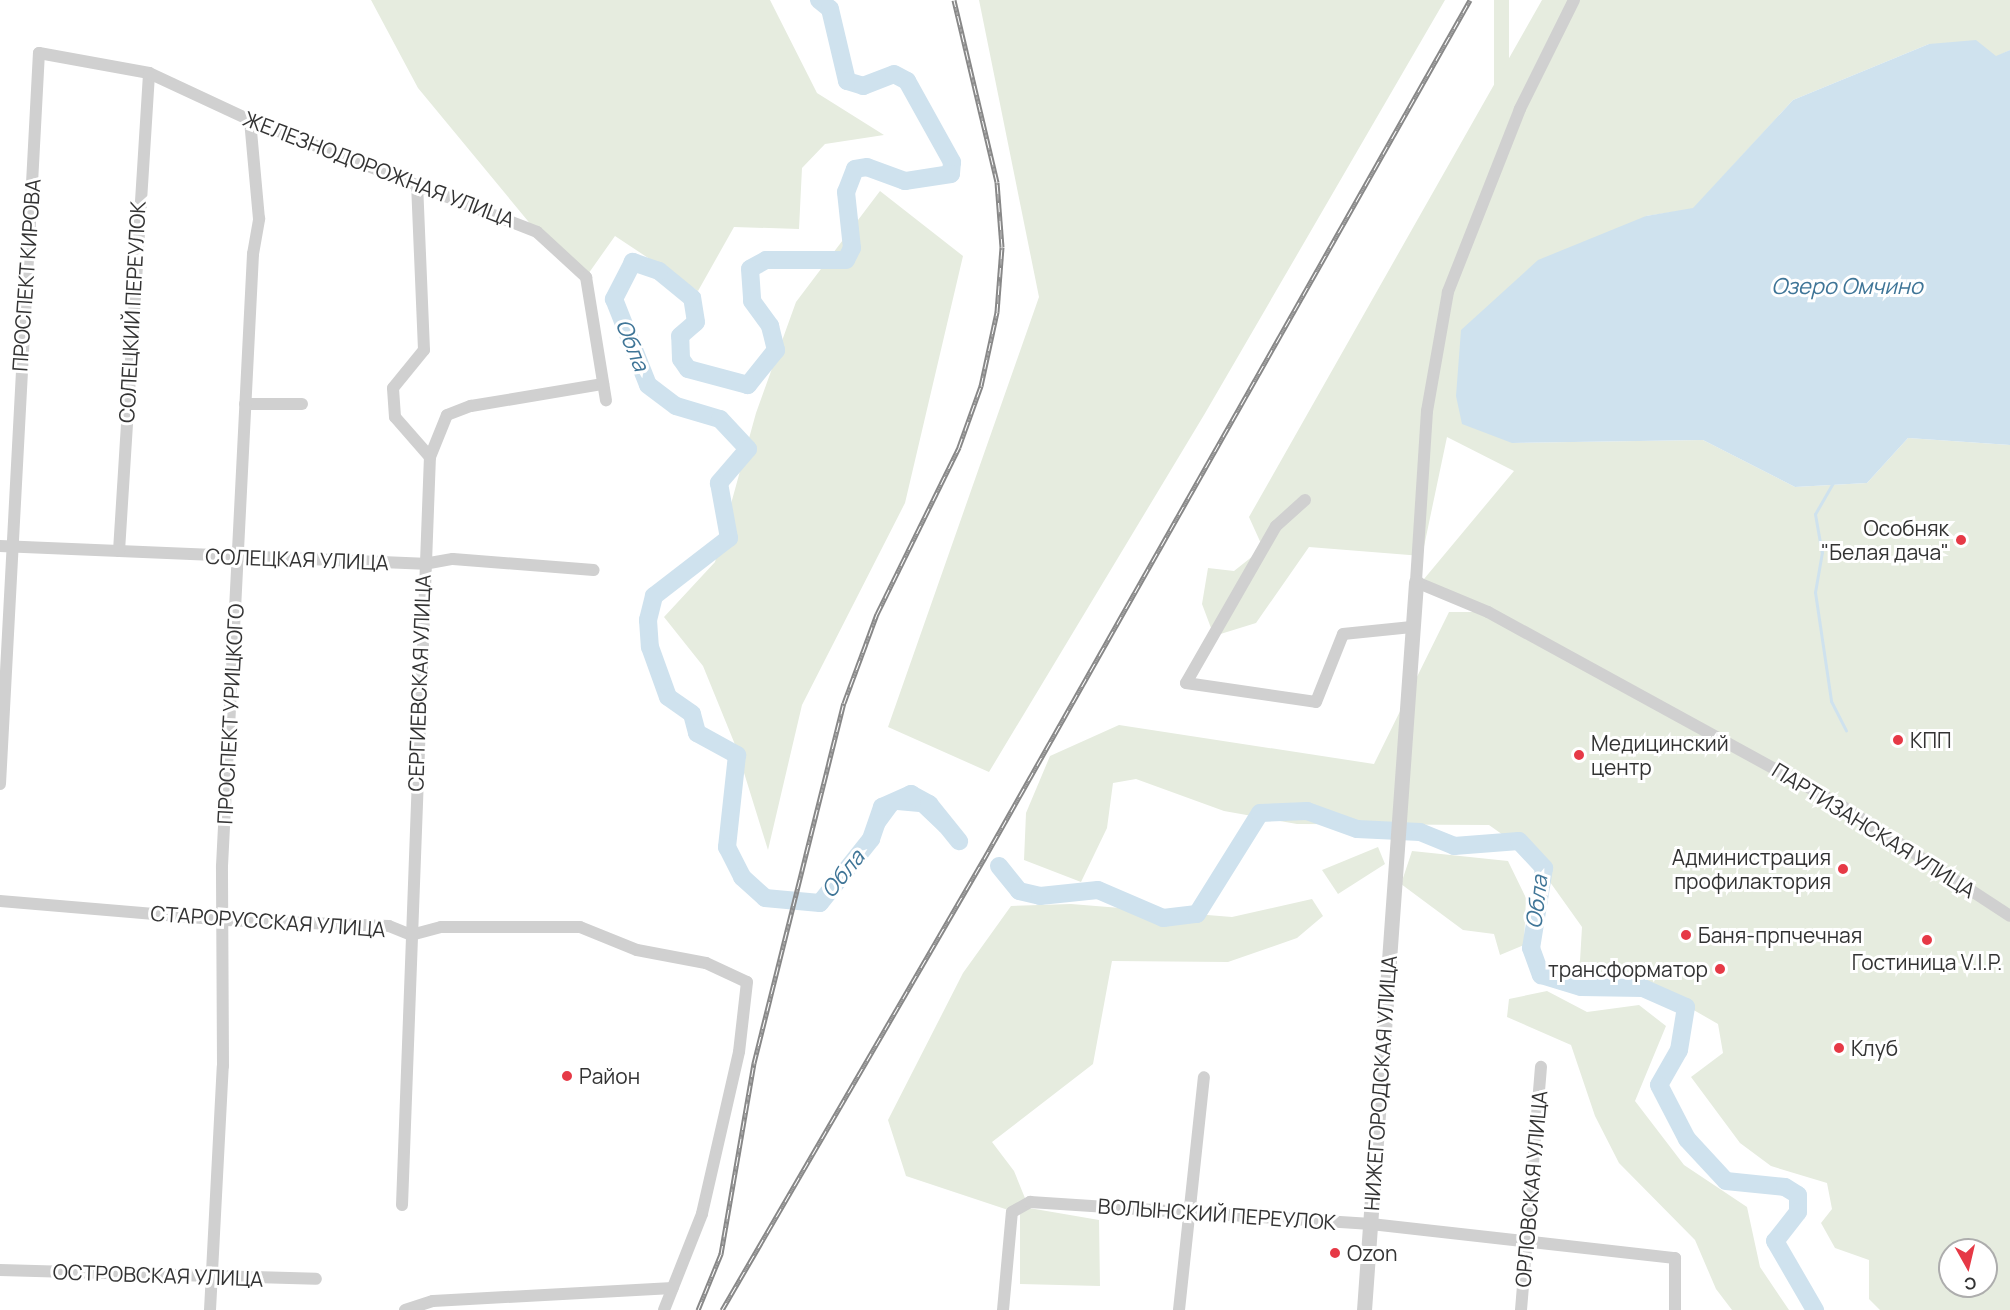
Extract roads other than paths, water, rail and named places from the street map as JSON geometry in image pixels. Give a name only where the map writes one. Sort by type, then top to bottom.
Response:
[{"type":"street","points":[[1305,500],[1276,526],[1186,683],[1316,702],[1343,634],[1412,627],[1427,411],[1448,292],[1520,109],[1574,0]]},
{"type":"street","name":"ЖЕЛЕЗНОДОРОЖНАЯ УЛИЦА","points":[[39,53],[149,73],[250,120],[417,186],[456,196],[537,232],[586,277],[606,400]]},
{"type":"street","name":"ПРОСПЕКТ КИРОВА","points":[[0,784],[6,546],[39,53]]},
{"type":"street","name":"СОЛЕЦКИЙ ПЕРЕУЛОК","points":[[119,551],[149,73]]},
{"type":"street","name":"ПРОСПЕКТ УРИЦКОГО","points":[[210,1310],[225,920],[222,866],[245,404],[260,219],[250,120]]},
{"type":"street","points":[[417,186],[424,350],[393,388],[395,417],[430,457]]},
{"type":"street","name":"СЕРГИЕВСКАЯ УЛИЦА","points":[[402,1205],[424,564],[430,457],[447,415],[471,406],[603,384]]},
{"type":"street","points":[[245,404],[302,404]]},
{"type":"street","name":"СОЛЕЦКАЯ УЛИЦА","points":[[6,546],[237,558],[424,564],[453,559],[594,570]]},
{"type":"street","name":"ПАРТИЗАНСКАЯ УЛИЦА","points":[[1416,582],[1488,612],[1831,799],[2010,916]]},
{"type":"street","name":"НИЖЕГОРОДСКАЯ УЛИЦА","points":[[1364,1310],[1412,627]]},
{"type":"street","name":"СТАРОРУССКАЯ УЛИЦА","points":[[0,901],[225,920],[369,924],[411,935],[441,927],[580,927],[637,950],[706,963],[747,982],[739,1052],[702,1214],[673,1288]]},
{"type":"street","name":"ОРЛОВСКАЯ УЛИЦА","points":[[1521,1310],[1541,1067]]},
{"type":"street","points":[[1179,1310],[1204,1077]]},
{"type":"street","name":"ВОЛЫНСКИЙ ПЕРЕУЛОК","points":[[1003,1310],[1012,1212],[1030,1202],[1371,1224],[1675,1258],[1675,1310]]},
{"type":"street","name":"ОСТРОВСКАЯ УЛИЦА","points":[[0,1270],[316,1279]]},
{"type":"street","points":[[405,1310],[432,1301],[673,1288],[664,1310]]},
{"type":"water","name":"Озеро Омчино","points":[[1976,40],[1996,56],[2010,50],[2010,445],[1908,438],[1867,483],[1795,487],[1703,440],[1512,443],[1462,424],[1456,396],[1461,330],[1538,260],[1646,216],[1693,208],[1793,100],[1929,44]]},
{"type":"water","points":[[911,794],[929,804],[959,841],[940,832],[919,812],[897,810],[822,912],[820,903],[871,839],[882,807]]},
{"type":"waterway","name":"Обла","points":[[819,0],[830,9],[847,81],[863,86],[894,74],[907,81],[952,162],[951,174],[905,181],[867,167],[855,169],[846,192],[852,248],[846,260],[766,260],[750,269],[752,301],[770,326],[776,350],[748,385],[688,369],[681,359],[680,336],[696,322],[692,298],[659,271],[633,262],[614,299],[648,385],[676,406],[720,419],[748,449],[719,483],[729,538],[654,596],[648,620],[650,647],[668,697],[692,714],[697,733],[737,755],[727,847],[742,877],[765,898],[820,903],[871,839],[882,807],[911,794],[929,804],[959,841]]},
{"type":"waterway","points":[[1834,481],[1815,514],[1822,552],[1815,592],[1831,701],[1846,730]]},
{"type":"waterway","name":"Обла","points":[[999,866],[1019,891],[1040,896],[1098,890],[1163,918],[1197,914],[1260,813],[1307,811],[1357,829],[1420,832],[1454,846],[1519,841],[1544,868],[1531,948],[1541,975],[1581,987],[1643,988],[1686,1007],[1679,1050],[1659,1085],[1687,1139],[1726,1181],[1785,1187],[1798,1195],[1798,1212],[1775,1241],[1815,1310]]},
{"type":"railway","points":[[698,1310],[721,1254],[754,1063],[844,703],[877,614],[959,447],[981,386],[997,312],[1002,247],[997,182],[954,0]]},
{"type":"railway","points":[[722,1310],[984,859],[1470,0]]},
{"type":"place","name":"Особняк \"Белая дача\"","points":[[1961,540]]},
{"type":"place","name":"КПП","points":[[1898,740]]},
{"type":"place","name":"Медицинский центр","points":[[1579,755]]},
{"type":"place","name":"Администрация профилактория","points":[[1843,869]]},
{"type":"place","name":"Баня-прпчечная","points":[[1686,935]]},
{"type":"place","name":"Гостиница V.I.P.","points":[[1927,940]]},
{"type":"place","name":"трансформатор","points":[[1720,969]]},
{"type":"place","name":"Клуб","points":[[1839,1048]]},
{"type":"place","name":"Район","points":[[567,1076]]},
{"type":"place","name":"Ozon","points":[[1335,1253]]}]
